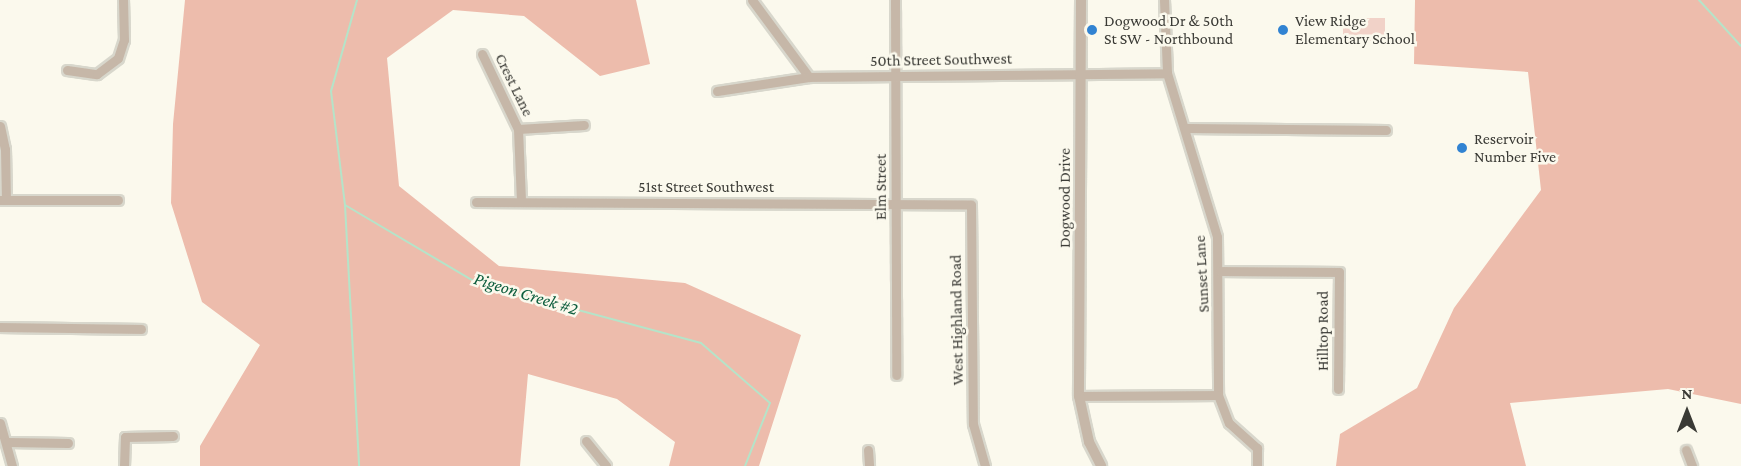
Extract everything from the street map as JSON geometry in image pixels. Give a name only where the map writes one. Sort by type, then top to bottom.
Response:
[{"type":"street","points":[[67,70],[97,74],[118,58],[124,40],[123,0]]},
{"type":"street","points":[[752,0],[809,78]]},
{"type":"street","name":"Elm Street","points":[[895,0],[896,375]]},
{"type":"street","name":"Dogwood Drive","points":[[1081,0],[1079,396],[1089,442],[1101,466]]},
{"type":"street","name":"Sunset Lane","points":[[1164,0],[1167,73],[1186,128],[1217,237],[1220,271],[1218,395],[1229,423],[1257,448],[1257,466]]},
{"type":"street","name":"Crest Lane","points":[[482,54],[518,129],[520,201]]},
{"type":"street","name":"50th Street Southwest","points":[[717,91],[809,78],[1167,73]]},
{"type":"street","points":[[518,129],[584,125]]},
{"type":"street","points":[[0,126],[5,149],[3,200],[118,200]]},
{"type":"street","points":[[1186,128],[1386,130]]},
{"type":"street","name":"51st Street Southwest","points":[[476,202],[937,204]]},
{"type":"street","name":"West Highland Road","points":[[937,204],[971,205],[973,424],[985,466]]},
{"type":"street","name":"Hilltop Road","points":[[1220,271],[1339,272],[1338,389]]},
{"type":"street","points":[[0,327],[141,329]]},
{"type":"street","points":[[1079,396],[1218,395]]},
{"type":"street","points":[[0,423],[12,466]]},
{"type":"street","points":[[124,466],[125,437],[173,436]]},
{"type":"street","points":[[586,441],[606,466]]},
{"type":"street","points":[[7,442],[68,443]]},
{"type":"street","points":[[868,450],[869,466]]},
{"type":"street","points":[[1686,450],[1692,466]]},
{"type":"shaded area","points":[[185,0],[636,0],[650,64],[600,76],[524,16],[453,10],[387,58],[399,186],[499,266],[685,283],[801,335],[759,466],[669,466],[675,442],[617,399],[528,374],[520,466],[200,466],[200,446],[260,345],[202,302],[171,203],[173,124]]},
{"type":"shaded area","points":[[1415,0],[1741,0],[1741,404],[1668,389],[1510,403],[1526,466],[1336,466],[1340,434],[1417,388],[1454,308],[1541,190],[1528,72],[1414,64]]},
{"type":"shaded area","points":[[1343,18],[1385,18],[1385,41],[1343,41]]},
{"type":"waterway","points":[[357,0],[331,91],[345,205],[359,466]]},
{"type":"waterway","points":[[1699,0],[1741,46]]},
{"type":"waterway","name":"Pigeon Creek #2","points":[[345,205],[477,283],[701,343],[770,403],[745,466]]},
{"type":"place","name":"Dogwood Dr & 50th St SW - Northbound","points":[[1092,30]]},
{"type":"place","name":"View Ridge Elementary School","points":[[1283,30]]},
{"type":"place","name":"Reservoir Number Five","points":[[1462,148]]}]
